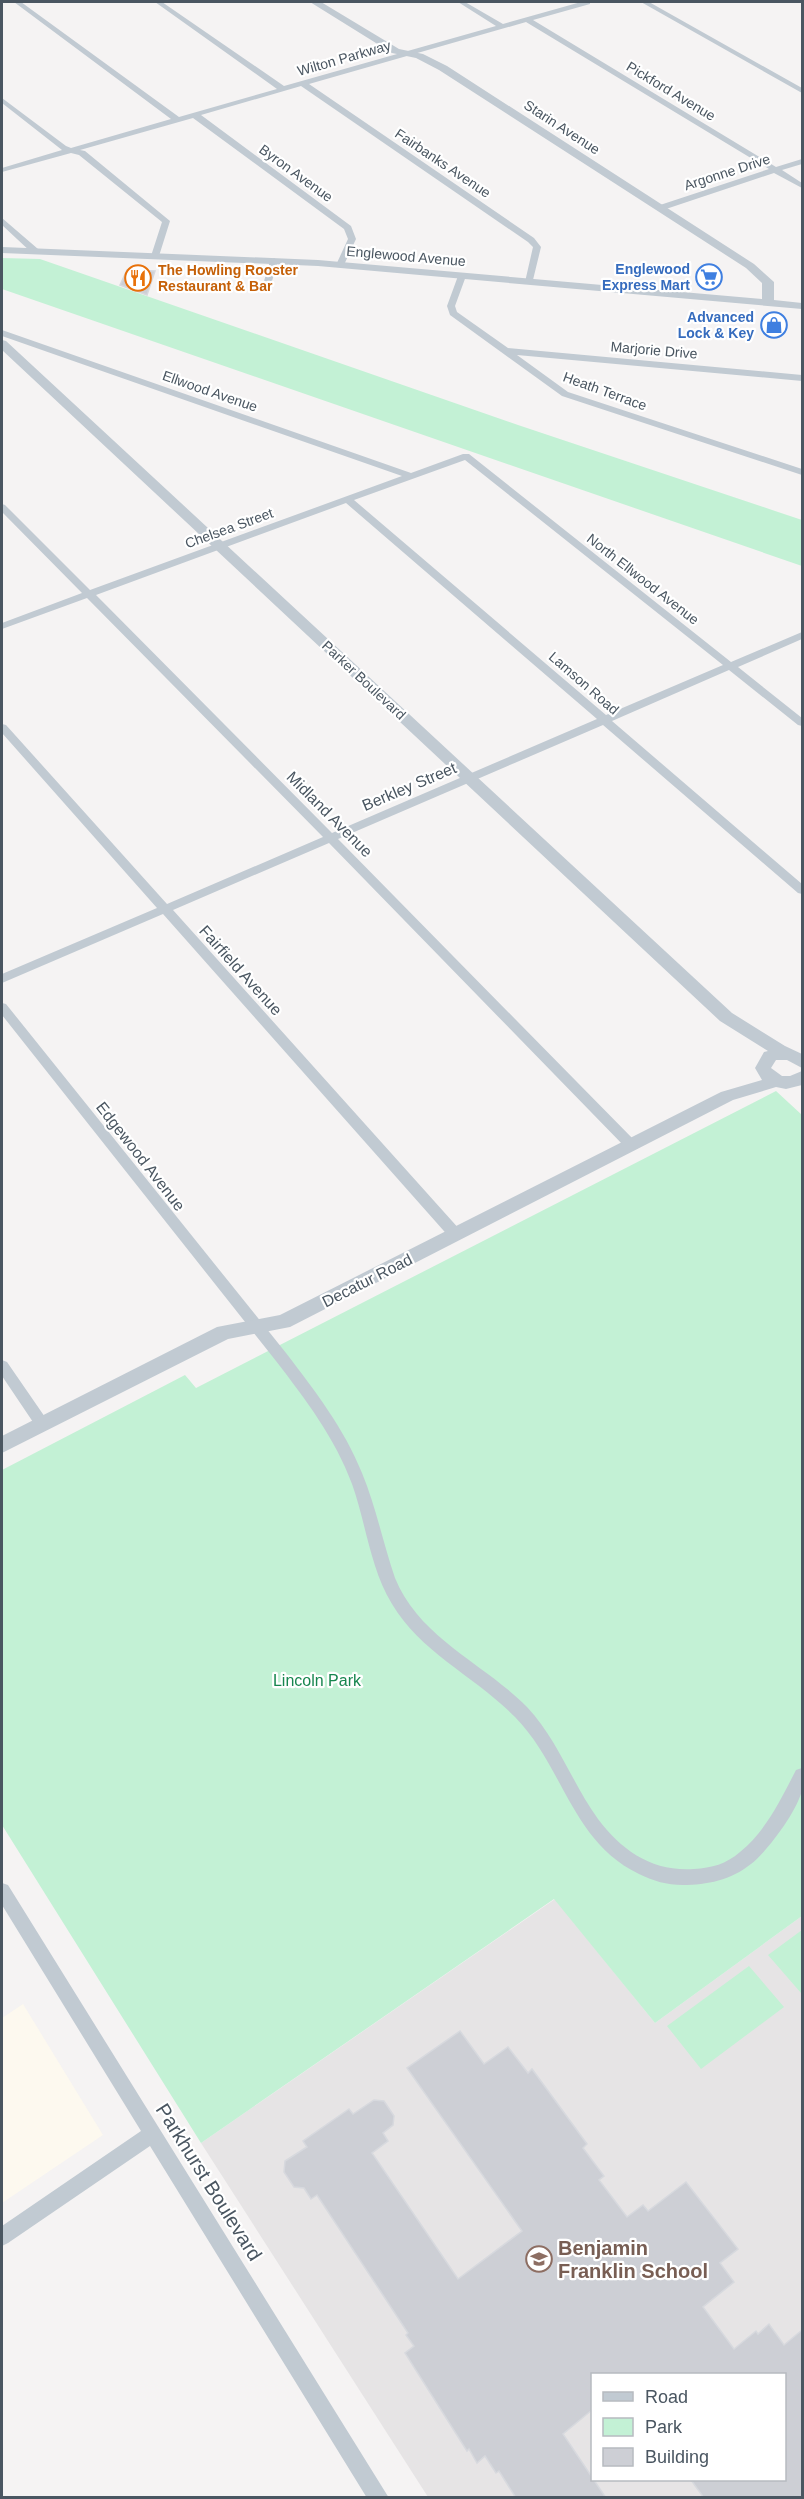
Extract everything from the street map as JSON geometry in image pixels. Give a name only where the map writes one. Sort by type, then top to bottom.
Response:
[{"type":"street","points":[[17,2],[178,120]]},
{"type":"street","points":[[158,2],[284,89]]},
{"type":"street","name":"Starin Avenue","points":[[315,2],[396,51],[419,56],[443,68],[761,274],[768,282],[768,302]]},
{"type":"street","points":[[461,2],[502,26]]},
{"type":"street","points":[[526,19],[587,2]]},
{"type":"street","points":[[645,2],[802,90]]},
{"type":"street","name":"Wilton Parkway","points":[[178,120],[526,19]]},
{"type":"street","name":"Pickford Avenue","points":[[526,19],[802,186]]},
{"type":"street","name":"Fairbanks Avenue","points":[[303,84],[531,240],[537,247],[529,282]]},
{"type":"street","points":[[2,100],[63,148],[82,153],[166,221],[155,256]]},
{"type":"street","name":"Byron Avenue","points":[[195,115],[348,228],[352,239],[340,265]]},
{"type":"street","points":[[2,170],[178,120]]},
{"type":"street","name":"Argonne Drive","points":[[660,208],[802,161]]},
{"type":"street","points":[[2,221],[35,251]]},
{"type":"street","name":"Englewood Avenue","points":[[3,249],[340,265],[802,306]]},
{"type":"street","points":[[265,291],[274,261]]},
{"type":"street","name":"Heath Terrace","points":[[462,276],[451,309],[456,316],[565,394],[802,472]]},
{"type":"street","name":"Ellwood Avenue","points":[[2,333],[410,476]]},
{"type":"street","name":"Parker Boulevard","points":[[2,344],[726,1017],[741,1023],[776,1049],[796,1056]]},
{"type":"street","name":"Marjorie Drive","points":[[504,351],[802,378]]},
{"type":"street","name":"Chelsea Street","points":[[2,626],[466,456]]},
{"type":"street","name":"North Ellwood Avenue","points":[[466,456],[802,723]]},
{"type":"street","name":"Lamson Road","points":[[346,499],[802,890]]},
{"type":"street","name":"Midland Avenue","points":[[2,507],[331,838],[632,1146]]},
{"type":"street","name":"Berkley Street","points":[[2,979],[802,635]]},
{"type":"street","name":"Fairfield Avenue","points":[[2,727],[456,1235]]},
{"type":"street","name":"Edgewood Avenue","points":[[2,1007],[322,1412],[348,1456],[389,1583],[398,1600],[423,1632],[524,1715],[541,1738],[596,1830],[614,1850],[635,1865],[662,1876],[706,1878],[743,1863],[776,1825],[802,1775]]},
{"type":"street","name":"Parker Boulevard","points":[[726,1017],[730,1028],[755,1048],[768,1076],[802,1094]]},
{"type":"street","name":"Parker Boulevard","points":[[764,1065],[775,1054],[796,1056]]},
{"type":"street","name":"Decatur Road","points":[[727,1096],[737,1085],[764,1065]]},
{"type":"street","points":[[780,1082],[794,1082],[802,1077]]},
{"type":"street","name":"Decatur Road","points":[[2,1445],[224,1332],[283,1322],[727,1096],[780,1082]]},
{"type":"street","points":[[2,1366],[42,1424]]},
{"type":"street","name":"Parkhurst Boulevard","points":[[2,1891],[379,2498]]},
{"type":"street","points":[[2,2237],[153,2134]]},
{"type":"shaded area","name":"Benjamin Franklin School","points":[[555,1899],[655,2023],[802,1916],[802,2497],[428,2497],[201,2143]]},
{"type":"shaded area","points":[[23,2004],[103,2135],[2,2203],[2,2018]]},
{"type":"green space","points":[[2,258],[40,259],[518,425],[802,520],[802,566],[2,289]]},
{"type":"green space","name":"Lincoln Park","points":[[776,1091],[802,1115],[802,1916],[655,2023],[554,1899],[201,2143],[2,1825],[2,1470],[185,1375],[196,1388]]},
{"type":"green space","points":[[802,1930],[802,1992],[801,1993],[768,1955]]},
{"type":"green space","points":[[749,1966],[784,2007],[701,2069],[667,2026]]},
{"type":"building","name":"The Howling Rooster Restaurant & Bar","points":[[127,270],[155,271],[147,295],[120,285]]},
{"type":"building","name":"Englewood Express Mart","points":[[703,270],[717,271],[715,283],[700,282]]},
{"type":"building","name":"Advanced Lock & Key","points":[[768,317],[783,319],[780,333],[766,332]]},
{"type":"building","name":"Benjamin Franklin School","points":[[460,2031],[484,2064],[508,2047],[528,2073],[532,2069],[587,2144],[583,2148],[604,2176],[599,2180],[627,2217],[643,2205],[648,2211],[686,2182],[738,2249],[720,2263],[734,2282],[703,2307],[734,2349],[756,2331],[758,2334],[769,2324],[784,2345],[802,2330],[802,2498],[704,2498],[692,2481],[786,2481],[786,2373],[591,2373],[591,2411],[563,2434],[591,2476],[591,2481],[595,2481],[606,2498],[516,2498],[499,2471],[496,2473],[485,2456],[477,2463],[405,2353],[414,2346],[406,2335],[408,2333],[317,2195],[311,2199],[304,2188],[294,2187],[284,2172],[285,2161],[307,2147],[303,2141],[349,2109],[353,2114],[374,2100],[384,2101],[394,2116],[393,2125],[383,2133],[388,2141],[372,2153],[458,2279],[522,2231],[407,2068]]},
{"type":"place","name":"Englewood Express Mart","points":[[709,277]]},
{"type":"place","name":"The Howling Rooster Restaurant & Bar","points":[[138,278]]},
{"type":"place","name":"Advanced Lock & Key","points":[[774,325]]},
{"type":"place","name":"Benjamin Franklin School","points":[[539,2259]]}]
